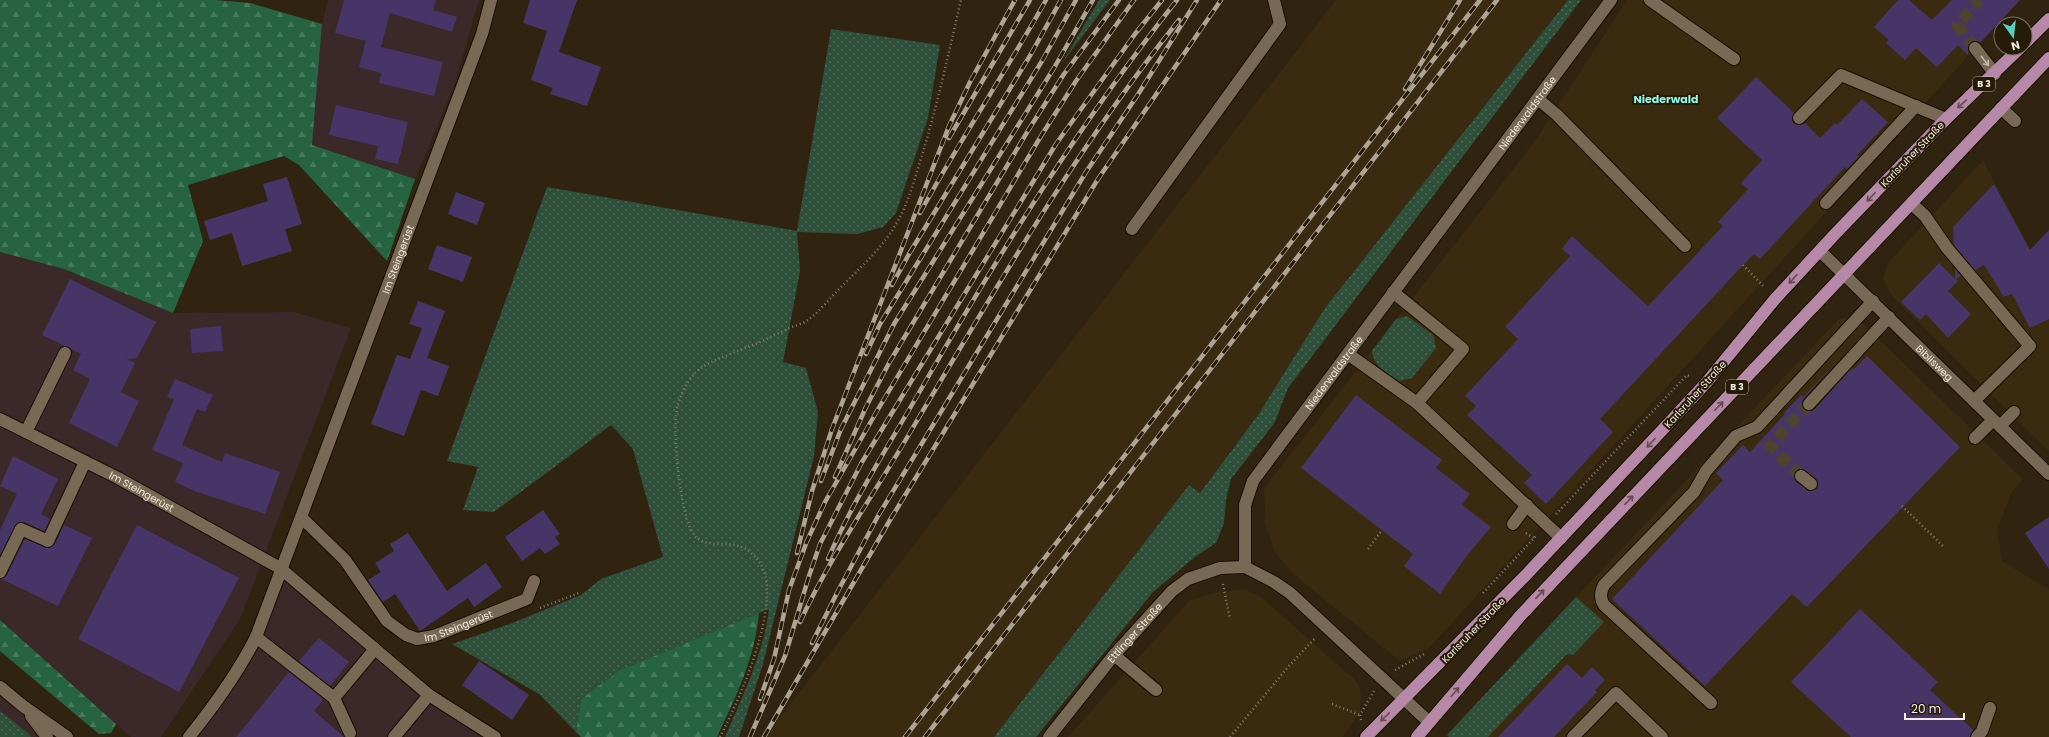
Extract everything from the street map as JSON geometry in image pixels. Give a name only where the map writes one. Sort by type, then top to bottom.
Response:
[{"type":"main road","points":[[2033,35],[2049,19]]},
{"type":"main road","name":"Karlsruher Straße","points":[[1366,737],[1562,538],[1706,383],[1776,299],[1820,251],[1946,119],[2012,56]]},
{"type":"main road","name":"B 3","points":[[1417,737],[1521,615],[1846,274],[2001,108],[2047,63]]},
{"type":"street","name":"Im Steingerüst","points":[[189,737],[245,659],[256,637],[280,568],[302,518],[479,42],[491,0]]},
{"type":"street","points":[[1132,229],[1280,24],[1274,0]]},
{"type":"street","name":"Niederwaldstraße","points":[[1246,567],[1245,505],[1253,481],[1611,0]]},
{"type":"street","points":[[1650,0],[1734,59]]},
{"type":"street","points":[[1975,48],[1995,74]]},
{"type":"street","points":[[1799,118],[1840,75],[1946,119]]},
{"type":"street","points":[[1538,99],[1557,115],[1685,246]]},
{"type":"street","points":[[1826,204],[1916,106]]},
{"type":"street","points":[[2001,108],[2015,121]]},
{"type":"street","points":[[1912,204],[1925,216],[1947,248],[2030,346],[1974,401]]},
{"type":"street","name":"Biblisweg","points":[[1820,251],[1846,274],[2049,474]]},
{"type":"street","points":[[1393,292],[1463,349],[1417,403]]},
{"type":"street","points":[[1711,703],[1604,605],[1600,592],[1604,585],[1694,492],[1706,471],[1736,436],[1757,427],[1873,301]]},
{"type":"street","points":[[1809,404],[1889,317]]},
{"type":"street","points":[[26,432],[65,353]]},
{"type":"street","points":[[1348,354],[1417,403],[1562,538]]},
{"type":"street","points":[[1975,438],[2014,412]]},
{"type":"street","name":"Im Steingerüst","points":[[1,421],[85,462],[280,568],[429,695],[495,737]]},
{"type":"street","points":[[0,572],[21,529],[48,541],[85,462]]},
{"type":"street","points":[[1801,476],[1811,484]]},
{"type":"street","points":[[1512,524],[1527,505]]},
{"type":"street","name":"Im Steingerüst","points":[[302,518],[345,560],[387,621],[406,635],[417,639],[434,636],[527,599],[534,581]]},
{"type":"street","points":[[1246,567],[1274,582],[1327,626],[1429,722]]},
{"type":"street","name":"Ettlinger Straße","points":[[1048,737],[1114,655],[1172,591],[1188,578],[1220,568],[1246,567]]},
{"type":"street","points":[[256,637],[334,698],[350,733]]},
{"type":"street","points":[[334,698],[375,649]]},
{"type":"street","points":[[1114,655],[1156,690]]},
{"type":"street","points":[[0,687],[23,706],[67,737]]},
{"type":"street","points":[[1573,737],[1616,693],[1662,737]]},
{"type":"street","points":[[394,737],[429,695]]},
{"type":"street","points":[[23,706],[48,737]]},
{"type":"street","points":[[1977,737],[1982,731],[1990,708]]},
{"type":"path","points":[[720,737],[739,700],[760,640],[767,584],[765,573],[756,559],[742,547],[712,543],[697,538],[690,527],[680,483],[674,433],[677,406],[687,381],[701,368],[718,358],[744,349],[808,320],[868,260],[892,231],[905,208],[933,122],[961,0]]},
{"type":"path","points":[[1743,265],[1776,299]]},
{"type":"path","points":[[1902,506],[1943,546]]},
{"type":"path","points":[[1368,549],[1382,530]]},
{"type":"path","points":[[1528,533],[1534,538]]},
{"type":"path","points":[[1220,568],[1230,619]]},
{"type":"path","points":[[1230,737],[1288,667],[1327,626]]},
{"type":"path","points":[[1361,723],[1360,715],[1382,677]]},
{"type":"path","points":[[1332,704],[1360,715]]},
{"type":"shaded area","points":[[328,0],[479,0],[454,86],[415,179],[312,145],[322,24]]},
{"type":"shaded area","points":[[1336,0],[1568,0],[1325,308],[1258,415],[1200,493],[1189,485],[994,737],[765,737]]},
{"type":"shaded area","points":[[1627,0],[2019,0],[2004,16],[1993,16],[1993,29],[1429,648],[1400,661],[1292,573],[1275,552],[1265,522],[1264,489],[1533,144]]},
{"type":"shaded area","points":[[1983,160],[2049,286],[2049,451],[1892,296],[1883,278],[1888,263]]},
{"type":"shaded area","points":[[0,252],[64,269],[173,313],[294,312],[351,328],[240,619],[161,737],[131,737],[0,620]]},
{"type":"shaded area","points":[[1855,316],[2023,479],[2011,493],[1997,530],[2002,561],[2049,590],[2049,737],[1488,737],[1567,654],[1573,655],[1604,622],[1576,597],[1838,320]]},
{"type":"shaded area","points":[[282,577],[421,698],[482,737],[196,737]]},
{"type":"shaded area","points":[[1244,589],[1261,597],[1357,682],[1361,694],[1360,712],[1343,737],[1068,737],[1189,601],[1214,593]]},
{"type":"shaded area","points":[[0,690],[21,707],[44,737],[0,737]]},
{"type":"green space","points":[[0,0],[215,0],[250,3],[322,24],[312,145],[415,179],[387,261],[299,165],[284,156],[188,185],[203,241],[173,313],[64,269],[0,252]]},
{"type":"green space","points":[[1099,0],[1110,0],[1062,63]]},
{"type":"green space","points":[[1568,0],[1581,0],[1288,388],[1275,422],[1231,479],[1226,500],[1224,523],[1216,543],[1196,556],[1153,592],[1036,737],[994,737],[1189,485],[1200,493],[1258,415],[1325,308]]},
{"type":"green space","points":[[831,29],[940,45],[928,118],[896,213],[883,227],[857,234],[797,232],[800,271],[783,362],[806,368],[818,412],[814,456],[763,664],[739,737],[725,737],[745,691],[757,658],[769,609],[620,670],[581,699],[576,732],[539,694],[452,644],[510,624],[581,595],[601,579],[663,557],[633,449],[611,425],[494,512],[463,510],[478,467],[447,461],[547,187],[797,231]]},
{"type":"green space","points":[[1407,316],[1433,335],[1436,348],[1412,378],[1399,381],[1378,365],[1373,357],[1372,351],[1396,319]]},
{"type":"green space","points":[[1576,597],[1604,622],[1573,655],[1567,654],[1488,737],[1449,737],[1447,735]]},
{"type":"green space","points":[[759,613],[757,630],[744,677],[717,737],[581,737],[576,732],[581,699],[620,670]]},
{"type":"green space","points":[[0,620],[116,724],[111,733],[99,734],[0,651]]},
{"type":"green space","points":[[0,711],[28,733],[31,737],[0,737]]},
{"type":"building","points":[[344,0],[436,0],[433,10],[457,17],[452,32],[390,13],[381,47],[443,62],[434,96],[379,83],[381,73],[359,67],[366,41],[335,33]]},
{"type":"building","points":[[530,0],[577,0],[559,52],[601,67],[587,106],[550,94],[553,88],[531,80],[547,31],[523,23]]},
{"type":"building","points":[[1898,0],[1909,0],[1932,20],[1952,0],[2020,0],[2005,16],[1993,16],[1993,29],[1980,43],[1974,41],[1970,42],[1968,46],[1968,55],[1958,45],[1937,67],[1916,48],[1905,60],[1886,43],[1889,40],[1874,27]]},
{"type":"building","points":[[1756,77],[1794,113],[1792,120],[1794,124],[1801,125],[1805,123],[1820,138],[1835,123],[1837,125],[1862,99],[1888,122],[1857,155],[1859,156],[1847,169],[1845,167],[1760,259],[1754,254],[1743,265],[1600,419],[1613,432],[1546,504],[1524,483],[1532,475],[1467,415],[1476,406],[1465,396],[1518,339],[1505,327],[1570,256],[1562,249],[1572,236],[1648,306],[1723,226],[1718,222],[1748,189],[1741,183],[1762,160],[1717,118]]},
{"type":"building","points":[[336,105],[408,122],[398,164],[375,159],[378,146],[329,135]]},
{"type":"building","points":[[287,177],[302,224],[285,229],[292,251],[242,266],[232,233],[210,240],[204,221],[268,201],[263,184]]},
{"type":"building","points":[[1994,184],[2030,250],[2049,230],[2049,319],[2030,328],[2012,294],[2004,297],[1984,265],[1975,270],[1954,245],[1953,227]]},
{"type":"building","points":[[456,192],[485,203],[477,225],[448,214]]},
{"type":"building","points":[[437,245],[472,257],[463,282],[428,269]]},
{"type":"building","points":[[1939,263],[1955,279],[1955,269],[1961,276],[1956,279],[1958,281],[1948,291],[1971,314],[1948,338],[1926,314],[1920,320],[1901,302]]},
{"type":"building","points":[[70,279],[156,322],[137,358],[127,359],[135,363],[121,392],[139,401],[117,447],[69,423],[90,379],[73,370],[81,354],[42,335]]},
{"type":"building","points":[[418,301],[445,311],[427,358],[449,366],[438,396],[421,390],[404,436],[371,424],[397,355],[410,359],[422,328],[409,324]]},
{"type":"building","points":[[221,326],[223,351],[192,353],[190,329]]},
{"type":"building","points":[[1867,356],[1960,447],[1807,607],[1792,594],[1705,686],[1612,599],[1723,480],[1716,473],[1743,445],[1750,452],[1801,395],[1803,397],[1840,358],[1803,399],[1802,406],[1804,410],[1811,411],[1815,409],[1852,368],[1853,370]],"holes":[[[1798,469],[1805,470],[1816,478],[1818,485],[1817,489],[1809,491],[1796,482],[1794,475]]]},
{"type":"building","points":[[175,379],[213,395],[205,412],[197,409],[182,445],[222,462],[225,453],[280,472],[265,514],[197,492],[175,482],[183,463],[152,450],[174,399],[167,397]]},
{"type":"building","points":[[1356,395],[1442,460],[1436,468],[1470,494],[1462,505],[1491,527],[1465,558],[1440,594],[1404,566],[1413,554],[1301,468]]},
{"type":"building","points":[[13,456],[58,479],[41,514],[50,519],[44,531],[24,522],[17,523],[0,555],[0,530],[17,494],[0,486]]},
{"type":"building","points":[[543,510],[560,534],[555,537],[560,544],[545,554],[540,548],[522,561],[505,537]]},
{"type":"building","points":[[2049,517],[2049,569],[2025,533]]},
{"type":"building","points":[[64,525],[92,538],[58,606],[1,579],[7,575],[25,539],[49,548],[55,544]]},
{"type":"building","points":[[137,525],[239,578],[179,692],[78,639]]},
{"type":"building","points":[[408,533],[447,591],[486,563],[502,587],[474,607],[468,598],[420,631],[395,594],[383,602],[368,580],[381,572],[375,563],[394,551],[390,544]]},
{"type":"building","points":[[1860,609],[1938,682],[1930,690],[1973,730],[1970,737],[1851,737],[1791,682]]},
{"type":"building","points":[[319,638],[349,662],[330,686],[299,661]]},
{"type":"building","points":[[479,661],[529,695],[512,720],[462,685]]},
{"type":"building","points":[[1567,664],[1582,678],[1592,667],[1605,680],[1595,690],[1597,692],[1554,737],[1498,737]]},
{"type":"building","points":[[289,672],[321,697],[323,700],[314,711],[344,737],[236,737]]},
{"type":"tunnel","points":[[1975,48],[1957,25],[1980,0]]},
{"type":"tunnel","points":[[1801,476],[1770,446],[1809,404]]},
{"type":"railway","points":[[797,553],[812,491],[832,429],[949,126],[970,82],[1015,0]]},
{"type":"railway","points":[[949,138],[1030,0]]},
{"type":"railway","points":[[920,213],[1046,0]]},
{"type":"railway","points":[[892,285],[909,254],[1031,54],[1061,0]]},
{"type":"railway","points":[[866,354],[880,324],[1042,61],[1076,0]]},
{"type":"railway","points":[[821,481],[841,429],[894,324],[1054,68],[1093,0]]},
{"type":"railway","points":[[835,477],[866,407],[889,363],[1029,129],[1064,74],[1119,0]]},
{"type":"railway","points":[[760,699],[774,659],[789,590],[807,541],[825,502],[877,411],[1041,136],[1076,81],[1134,0]]},
{"type":"railway","points":[[750,737],[785,656],[820,544],[862,462],[1056,144],[1135,34],[1162,0]]},
{"type":"railway","points":[[828,559],[849,514],[873,470],[1012,236],[1075,139],[1108,92],[1177,0]]},
{"type":"railway","points":[[812,643],[878,516],[1086,172],[1137,96],[1197,0]]},
{"type":"railway","points":[[764,737],[890,520],[1098,179],[1221,0]]},
{"type":"railway","points":[[1405,89],[1460,0]]},
{"type":"railway","points":[[905,737],[1480,0]]},
{"type":"railway","points":[[925,737],[1497,0]]},
{"type":"railway","points":[[800,622],[840,546],[1040,218],[1107,117],[1179,20]]},
{"type":"district","name":"Niederwald","points":[[1666,99]]}]
